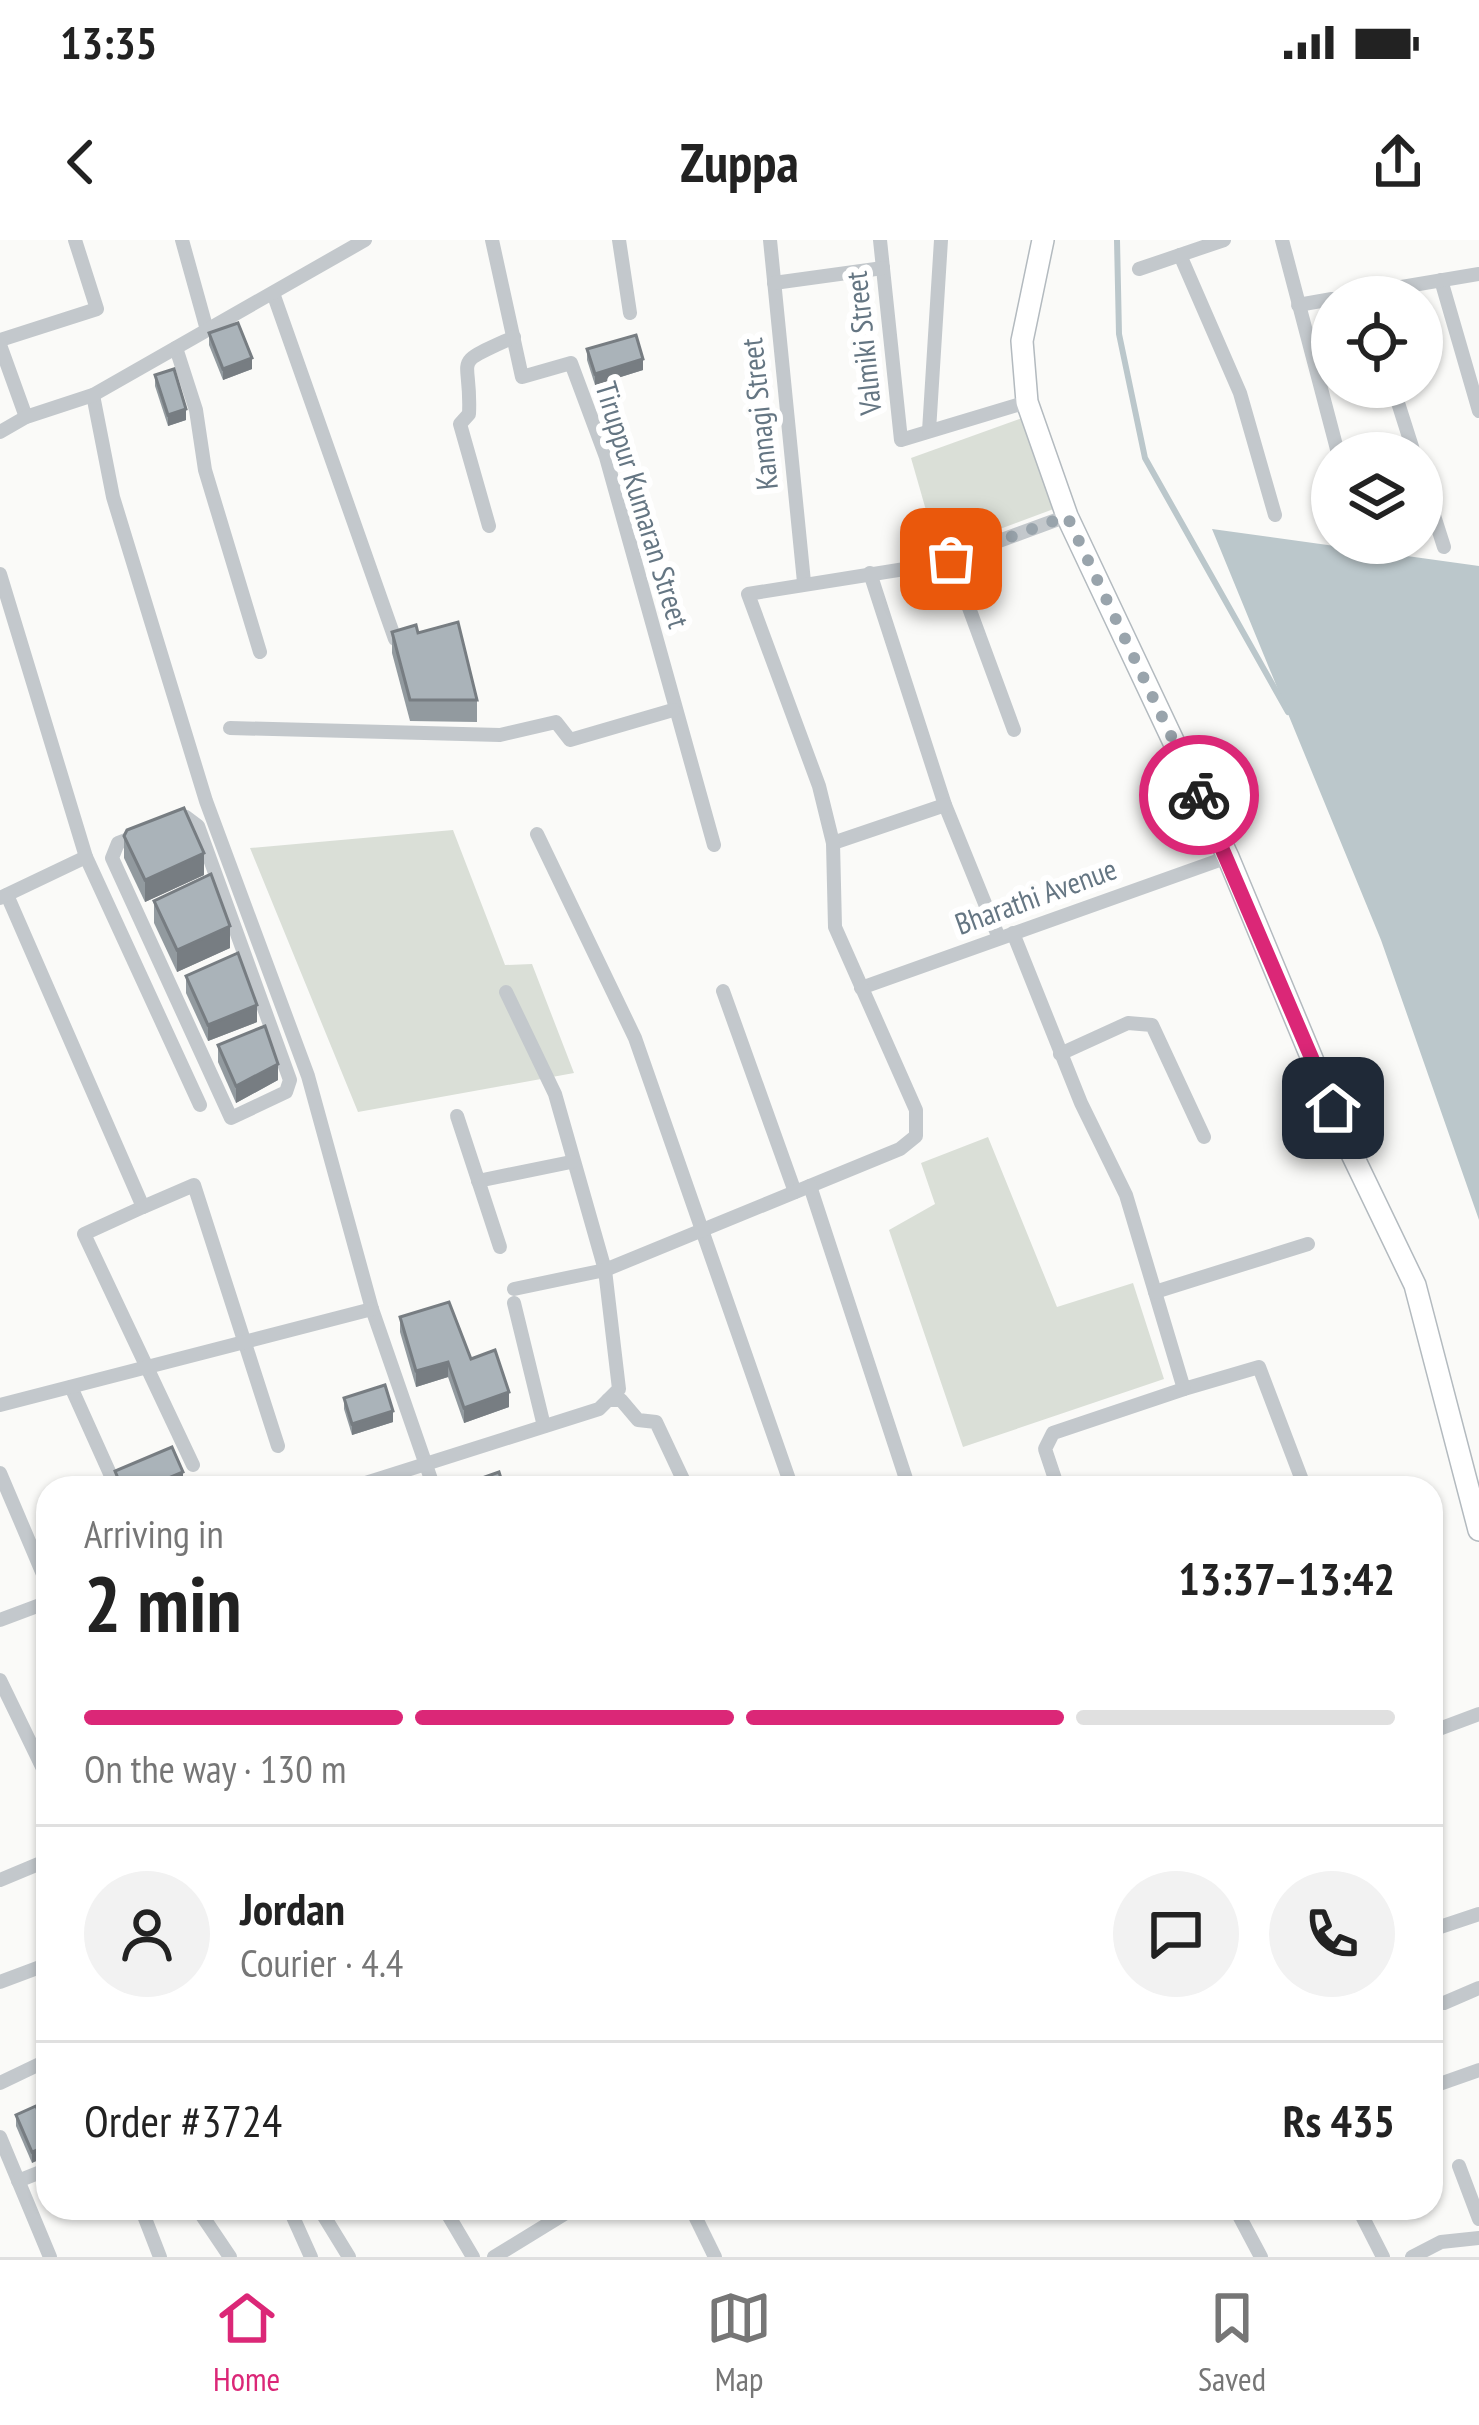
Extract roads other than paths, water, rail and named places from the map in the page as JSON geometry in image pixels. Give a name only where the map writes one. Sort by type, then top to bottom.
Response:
[{"type":"street","points":[[26,417],[0,343],[97,309],[75,240]]},
{"type":"street","points":[[182,240],[207,330]]},
{"type":"street","points":[[0,432],[26,417],[93,395],[273,293],[342,246],[365,240]]},
{"type":"street","name":"Tiruppur Kumaran Street","points":[[492,240],[523,377],[571,363],[606,457],[714,845]]},
{"type":"street","points":[[619,240],[630,313]]},
{"type":"street","name":"Kannagi Street","points":[[770,240],[804,582]]},
{"type":"street","name":"Valmiki Street","points":[[880,240],[901,440],[928,431]]},
{"type":"street","points":[[941,240],[928,431],[1027,402]]},
{"type":"street","points":[[1043,240],[1022,340],[1027,402],[1067,516],[1228,857],[1350,1150],[1414,1286],[1479,1530]]},
{"type":"street","points":[[1139,269],[1224,240]]},
{"type":"street","points":[[1282,240],[1332,432]]},
{"type":"street","points":[[1180,255],[1240,393],[1275,515]]},
{"type":"street","points":[[774,283],[883,268]]},
{"type":"street","points":[[1443,280],[1479,274]]},
{"type":"street","points":[[1443,287],[1479,411]]},
{"type":"street","points":[[273,293],[395,639]]},
{"type":"street","points":[[1298,305],[1311,303]]},
{"type":"street","points":[[488,526],[460,424],[470,414],[464,365],[469,357],[514,337]]},
{"type":"street","points":[[176,348],[196,410],[205,470],[260,652]]},
{"type":"street","points":[[93,395],[113,497],[233,873],[289,1022],[372,1309],[430,1476]]},
{"type":"street","points":[[544,1426],[514,1296],[604,1270],[900,1149],[916,1136],[916,1110],[835,927],[833,843],[819,786],[748,594],[951,559],[1067,516]]},
{"type":"street","points":[[951,559],[1014,730]]},
{"type":"street","points":[[870,573],[945,805],[1126,1196],[1184,1389]]},
{"type":"street","points":[[0,574],[86,857],[200,1105]]},
{"type":"street","points":[[230,728],[500,735],[556,722],[570,740],[673,710]]},
{"type":"street","points":[[833,843],[945,805]]},
{"type":"street","points":[[189,817],[198,826],[218,881],[289,1088],[235,1117],[224,1113],[142,915],[112,858],[118,843],[189,817]]},
{"type":"street","points":[[537,834],[635,1038],[787,1476]]},
{"type":"street","points":[[86,857],[3,896],[143,1208]]},
{"type":"street","name":"Bharathi Avenue","points":[[861,988],[1228,857]]},
{"type":"street","points":[[200,889],[233,873]]},
{"type":"street","points":[[118,927],[142,915]]},
{"type":"street","points":[[225,962],[244,954]]},
{"type":"street","points":[[169,988],[188,979]]},
{"type":"street","points":[[723,991],[802,1189],[905,1476]]},
{"type":"street","points":[[384,1476],[599,1409],[620,1389],[604,1270],[555,1094],[506,992]]},
{"type":"street","points":[[253,1035],[289,1022]]},
{"type":"street","points":[[1060,1054],[1128,1023],[1153,1025],[1204,1137]]},
{"type":"street","points":[[200,1058],[217,1050]]},
{"type":"street","points":[[457,1116],[500,1246]]},
{"type":"street","points":[[478,1181],[572,1162]]},
{"type":"street","points":[[193,1465],[84,1234],[194,1185],[278,1446]]},
{"type":"street","points":[[1155,1292],[1308,1244]]},
{"type":"street","points":[[0,1404],[372,1309]]},
{"type":"street","points":[[1054,1476],[1045,1449],[1053,1432],[1259,1367],[1300,1476]]},
{"type":"street","points":[[70,1387],[110,1476]]},
{"type":"street","points":[[608,1400],[621,1400],[638,1420],[656,1422],[681,1476]]},
{"type":"street","points":[[0,1473],[36,1558]]},
{"type":"street","points":[[0,1620],[36,1606]]},
{"type":"street","points":[[0,1680],[36,1754]]},
{"type":"street","points":[[1443,1728],[1479,1714]]},
{"type":"street","points":[[0,1880],[36,1865]]},
{"type":"street","points":[[1443,1926],[1479,1914]]},
{"type":"street","points":[[0,1982],[36,1968]]},
{"type":"street","points":[[1444,2003],[1479,1988]]},
{"type":"street","points":[[0,2083],[36,2066]]},
{"type":"street","points":[[1443,2083],[1479,2070]]},
{"type":"street","points":[[0,2137],[50,2257]]},
{"type":"street","points":[[1460,2166],[1479,2219]]},
{"type":"street","points":[[18,2181],[36,2174]]},
{"type":"street","points":[[146,2220],[160,2257]]},
{"type":"street","points":[[205,2220],[230,2257]]},
{"type":"street","points":[[294,2220],[310,2257]]},
{"type":"street","points":[[326,2220],[349,2257]]},
{"type":"street","points":[[452,2220],[473,2257]]},
{"type":"street","points":[[494,2257],[542,2220]]},
{"type":"street","points":[[697,2220],[715,2257]]},
{"type":"street","points":[[1242,2220],[1262,2257]]},
{"type":"street","points":[[1364,2220],[1383,2257]]},
{"type":"street","points":[[1412,2257],[1441,2242],[1479,2239]]},
{"type":"waterway","points":[[1117,240],[1119,334],[1145,458],[1288,712]]}]
